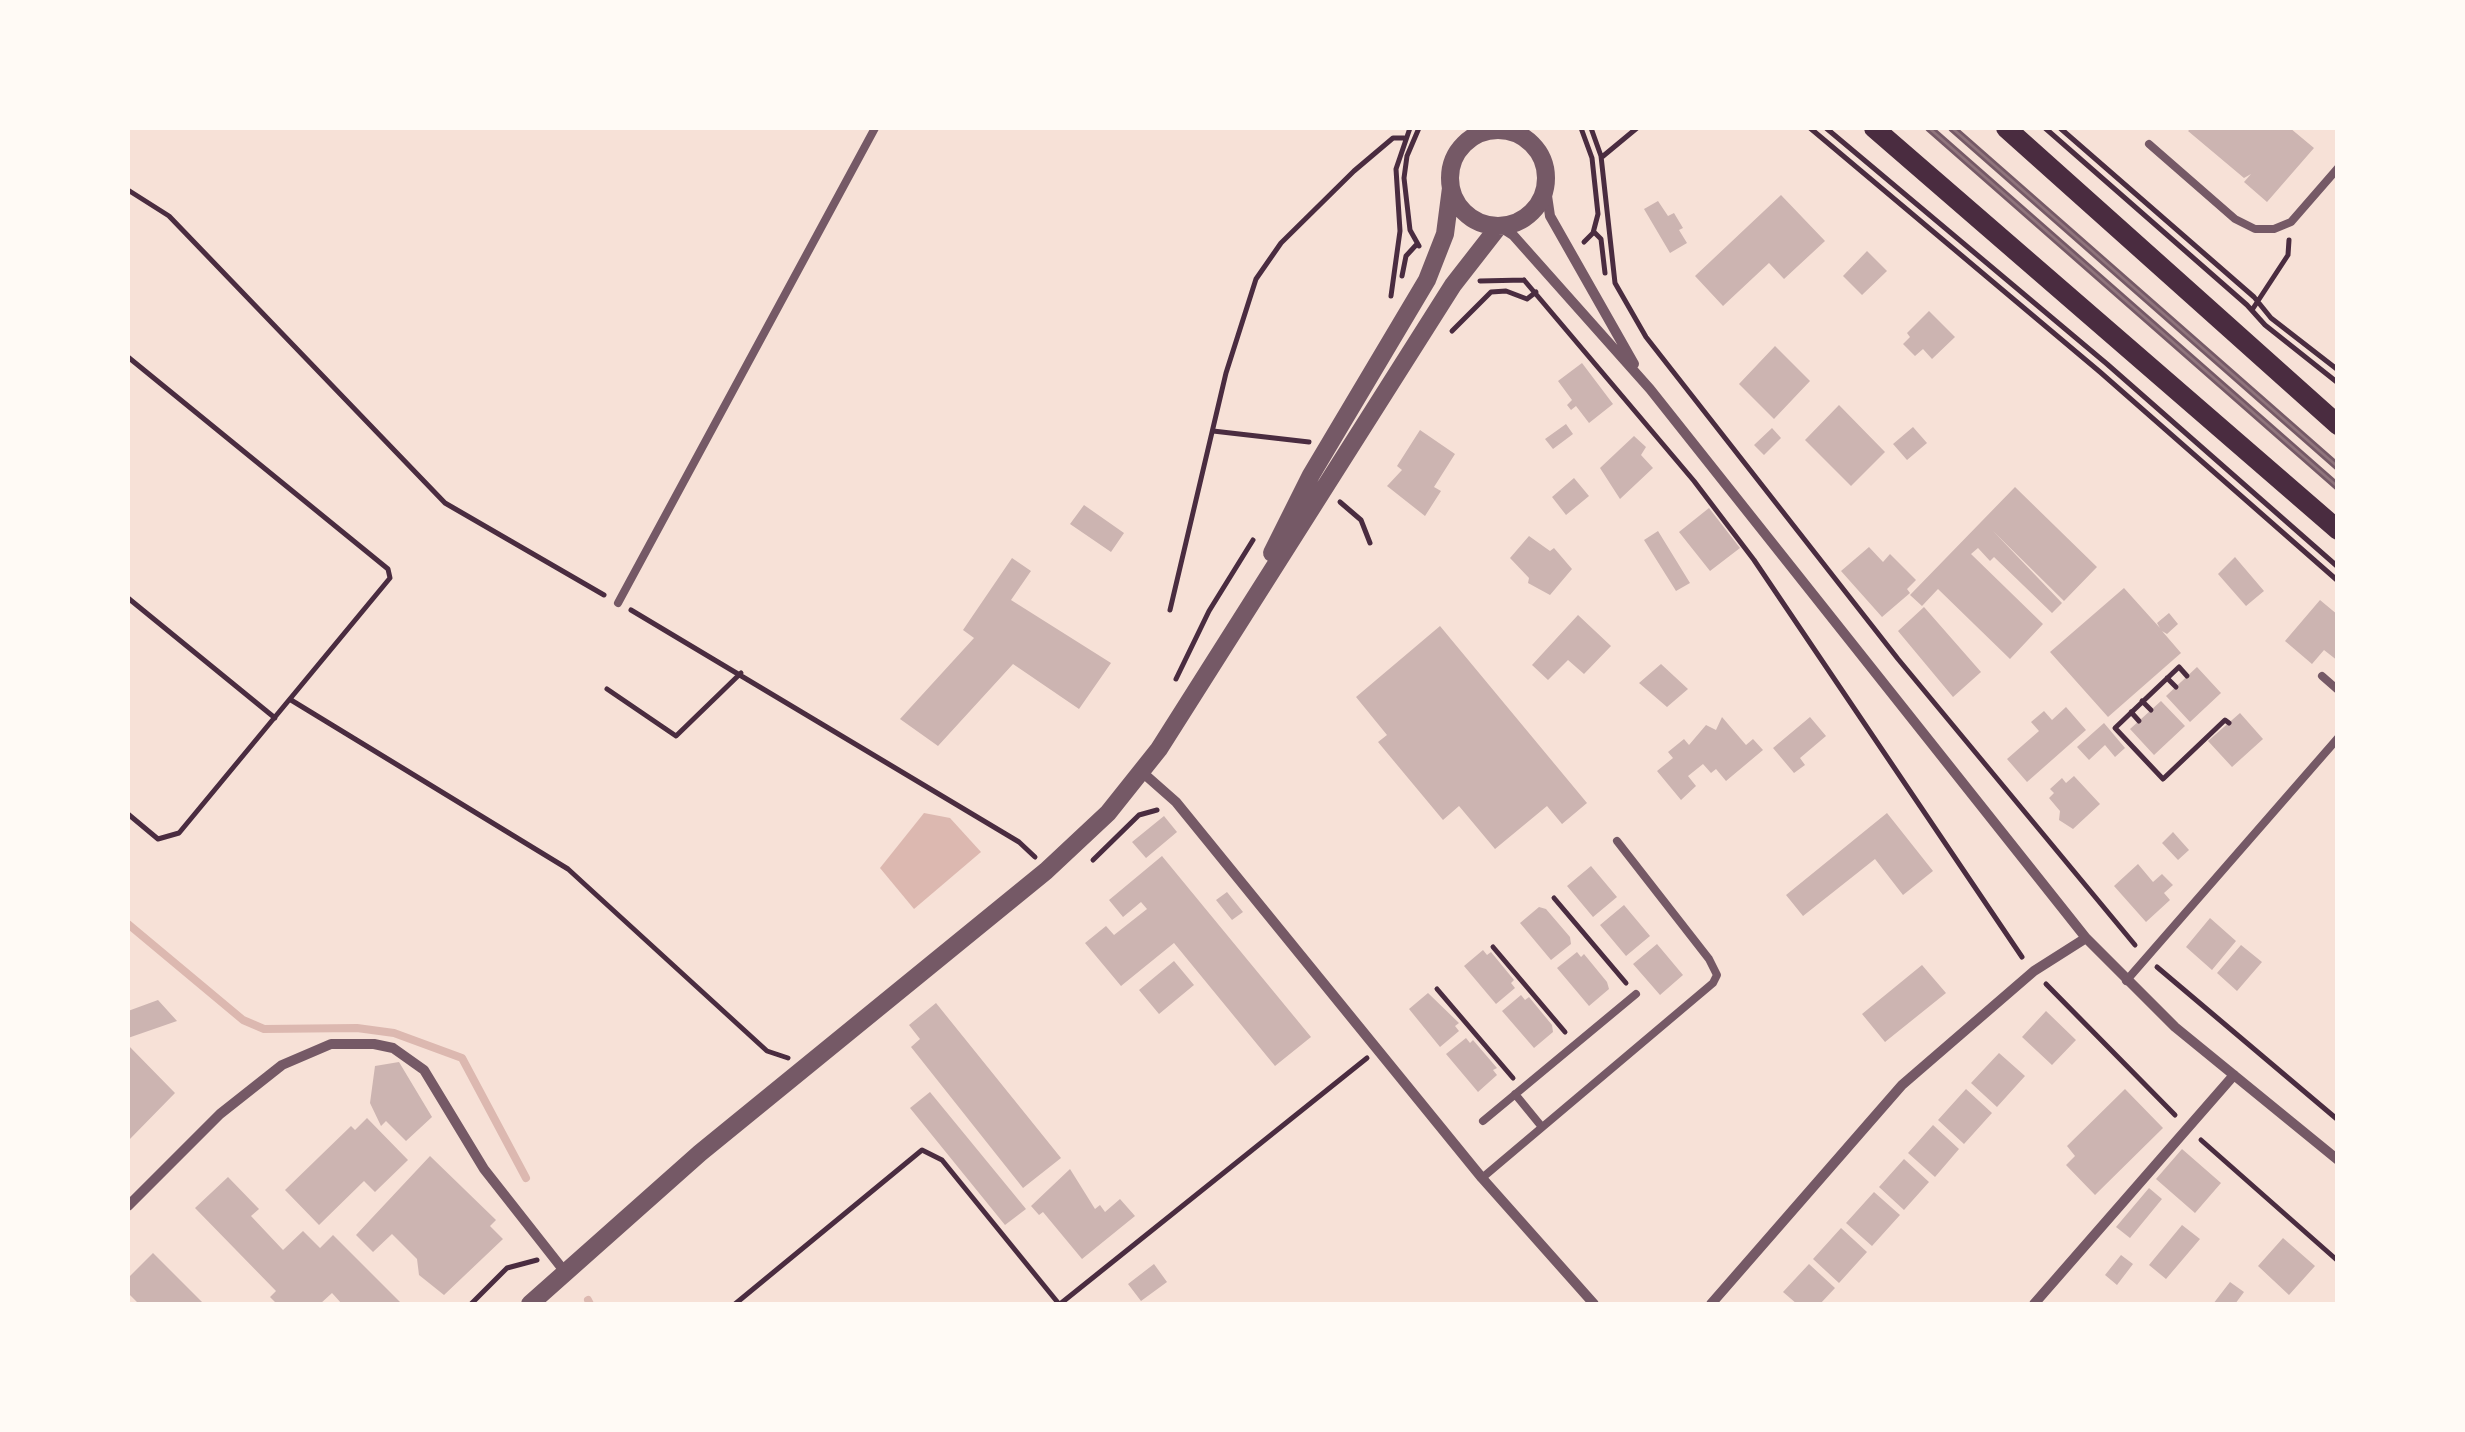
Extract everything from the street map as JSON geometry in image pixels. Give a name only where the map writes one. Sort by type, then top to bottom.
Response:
[{"type":"main road","points":[[1874,128],[2338,530]]},
{"type":"main road","points":[[2006,128],[2338,424]]},
{"type":"street","points":[[1238,620],[1311,474],[1427,280],[1445,234],[1456,155],[1481,131],[1531,136],[1546,168],[1550,216],[1644,382]]},
{"type":"street","points":[[1451,188],[1469,217],[1510,232],[1644,382],[2086,938],[2126,981],[2338,1160]]},
{"type":"street","points":[[530,1304],[1099,822],[1142,772],[1454,285],[1499,226],[1527,217],[1546,188]]},
{"type":"street","points":[[1142,772],[1176,802],[1482,1178],[1594,1304]]},
{"type":"street","points":[[1710,1304],[1902,1085],[2034,971],[2086,938]]},
{"type":"street","points":[[128,1206],[220,1114],[282,1065],[332,1044],[374,1044],[393,1048],[424,1070],[484,1169],[565,1272]]},
{"type":"street","points":[[2034,1304],[2234,1075]]},
{"type":"lane","points":[[618,603],[876,128]]},
{"type":"lane","points":[[1929,128],[2338,487]]},
{"type":"lane","points":[[1952,128],[2338,467]]},
{"type":"lane","points":[[2150,144],[2236,219],[2254,229],[2274,229],[2292,222],[2338,168]]},
{"type":"lane","points":[[2322,676],[2338,690]]},
{"type":"lane","points":[[2126,981],[2338,738]]},
{"type":"lane","points":[[1482,1178],[1713,983],[1716,975],[1709,959],[1617,841]]},
{"type":"lane","points":[[1483,1122],[1636,994]]},
{"type":"lane","points":[[1518,1092],[1542,1127]]},
{"type":"path","points":[[1389,304],[1400,247],[1396,174],[1410,128]]},
{"type":"path","points":[[1420,128],[1407,156],[1404,182],[1410,230],[1424,251]]},
{"type":"path","points":[[1581,128],[1592,158],[1598,214],[1596,228],[1582,243]]},
{"type":"path","points":[[1591,128],[1601,157],[1618,290],[1684,390],[2051,848],[2147,957],[2338,1120]]},
{"type":"path","points":[[1810,128],[2100,372],[2338,580]]},
{"type":"path","points":[[1826,128],[2106,364],[2338,567]]},
{"type":"path","points":[[2044,128],[2338,383]]},
{"type":"path","points":[[2060,128],[2258,302],[2271,318],[2338,370]]},
{"type":"path","points":[[1601,157],[1634,129]]},
{"type":"path","points":[[1170,610],[1213,432],[1256,279],[1280,243],[1354,170],[1393,138],[1404,138]]},
{"type":"path","points":[[128,190],[169,216],[445,503],[741,674],[1030,855],[1046,870]]},
{"type":"path","points":[[2252,310],[2288,256],[2292,222]]},
{"type":"path","points":[[1595,252],[1611,248]]},
{"type":"path","points":[[1468,276],[1487,282],[1533,276]]},
{"type":"path","points":[[1524,280],[1754,560],[2034,971],[2186,1126],[2338,1260]]},
{"type":"path","points":[[1442,342],[1478,300],[1490,292],[1506,291],[1526,298],[1542,288]]},
{"type":"path","points":[[128,357],[388,569],[385,588],[179,833],[158,839],[128,814]]},
{"type":"path","points":[[1305,454],[1321,428]]},
{"type":"path","points":[[1213,432],[1312,443]]},
{"type":"path","points":[[1338,500],[1361,520],[1370,543]]},
{"type":"path","points":[[1171,687],[1209,611],[1258,530]]},
{"type":"path","points":[[128,598],[275,718]]},
{"type":"path","points":[[2188,676],[2179,667],[2114,728],[2163,779],[2225,720],[2229,723]]},
{"type":"path","points":[[608,689],[676,736],[741,674]]},
{"type":"path","points":[[2168,678],[2176,687]]},
{"type":"path","points":[[290,700],[568,869],[767,1050],[785,1055],[800,1072]]},
{"type":"path","points":[[2142,701],[2151,710]]},
{"type":"path","points":[[2131,712],[2139,721]]},
{"type":"path","points":[[1030,855],[1040,846]]},
{"type":"path","points":[[1554,898],[1636,994]]},
{"type":"path","points":[[1493,947],[1576,1044]]},
{"type":"path","points":[[1437,989],[1518,1092]]},
{"type":"path","points":[[775,1064],[785,1055]]},
{"type":"path","points":[[735,1304],[922,1150],[942,1160],[1059,1304],[1355,1067]]},
{"type":"path","points":[[471,1304],[507,1268],[540,1258]]},
{"type":"shaded area","points":[[924,813],[950,818],[981,852],[914,909],[880,868]]},
{"type":"building","points":[[2290,128],[2314,148],[2267,202],[2244,182],[2251,174],[2244,178],[2188,131]]},
{"type":"building","points":[[1781,195],[1825,241],[1784,279],[1769,263],[1723,306],[1695,276]]},
{"type":"building","points":[[1658,201],[1668,216],[1674,213],[1687,243],[1670,253],[1644,209]]},
{"type":"building","points":[[1867,251],[1887,271],[1862,295],[1843,276]]},
{"type":"building","points":[[1929,311],[1955,337],[1932,359],[1923,349],[1915,356],[1903,344],[1910,337],[1907,333]]},
{"type":"building","points":[[1775,346],[1810,381],[1774,419],[1739,384]]},
{"type":"building","points":[[1582,363],[1613,404],[1589,423],[1576,406],[1571,410],[1567,405],[1572,400],[1558,381]]},
{"type":"building","points":[[1839,405],[1885,452],[1851,486],[1805,440]]},
{"type":"building","points":[[1566,424],[1573,434],[1553,449],[1545,439]]},
{"type":"building","points":[[1913,427],[1927,443],[1907,460],[1893,444]]},
{"type":"building","points":[[1772,428],[1781,438],[1764,455],[1754,445]]},
{"type":"building","points":[[1420,430],[1455,454],[1434,487],[1441,491],[1425,516],[1387,486],[1402,470],[1397,466]]},
{"type":"building","points":[[1634,436],[1646,447],[1641,455],[1653,468],[1620,499],[1600,468]]},
{"type":"building","points":[[1574,478],[1589,496],[1566,515],[1552,497]]},
{"type":"building","points":[[2015,487],[2097,567],[2064,601],[1993,531],[2062,603],[2052,613],[1994,557],[1990,561],[1978,548],[1971,554],[2043,624],[2010,659],[1938,589],[1922,606],[1910,595]]},
{"type":"building","points":[[1084,505],[1124,533],[1111,552],[1070,524]]},
{"type":"building","points":[[1709,508],[1740,548],[1710,571],[1679,532]]},
{"type":"building","points":[[1658,531],[1690,583],[1676,591],[1644,540]]},
{"type":"building","points":[[1529,536],[1550,551],[1554,548],[1572,569],[1550,595],[1528,583],[1529,578],[1510,558]]},
{"type":"building","points":[[1869,547],[1883,562],[1890,554],[1916,580],[1907,589],[1910,593],[1882,617],[1841,571]]},
{"type":"building","points":[[2235,557],[2264,591],[2246,606],[2218,574]]},
{"type":"building","points":[[1012,558],[1031,571],[1011,600],[1111,663],[1079,709],[1013,664],[938,746],[900,719],[974,638],[963,630]]},
{"type":"building","points":[[2124,588],[2160,628],[2157,623],[2169,613],[2178,624],[2167,634],[2162,631],[2181,653],[2108,717],[2050,652]]},
{"type":"building","points":[[2320,600],[2338,615],[2338,661],[2324,650],[2312,664],[2285,641]]},
{"type":"building","points":[[1924,607],[1981,672],[1953,697],[1898,631]]},
{"type":"building","points":[[1578,615],[1611,646],[1584,674],[1568,660],[1548,680],[1532,665]]},
{"type":"building","points":[[1440,626],[1587,803],[1562,824],[1547,806],[1495,849],[1459,806],[1443,820],[1378,742],[1387,735],[1356,697]]},
{"type":"building","points":[[1661,664],[1688,689],[1667,707],[1639,683]]},
{"type":"building","points":[[2197,667],[2221,693],[2190,722],[2166,696]]},
{"type":"building","points":[[2161,701],[2185,726],[2154,755],[2130,729]]},
{"type":"building","points":[[2066,707],[2086,730],[2027,782],[2007,759],[2039,731],[2031,722],[2044,711],[2052,720]]},
{"type":"building","points":[[2240,713],[2263,739],[2232,767],[2208,741]]},
{"type":"building","points":[[1722,717],[1746,745],[1753,739],[1763,750],[1726,781],[1716,769],[1711,773],[1703,764],[1688,776],[1696,786],[1681,800],[1657,771],[1673,758],[1668,752],[1684,739],[1689,745],[1706,725],[1716,730]]},
{"type":"building","points":[[1810,717],[1826,736],[1800,758],[1805,765],[1794,773],[1773,748]]},
{"type":"building","points":[[2104,723],[2125,748],[2115,757],[2105,745],[2089,760],[2077,747]]},
{"type":"building","points":[[2074,776],[2100,804],[2073,829],[2059,820],[2060,811],[2049,798],[2054,793],[2050,789],[2062,778],[2066,783]]},
{"type":"building","points":[[1887,813],[1933,871],[1903,895],[1875,859],[1803,916],[1786,895]]},
{"type":"building","points":[[1164,816],[1177,832],[1146,858],[1132,842]]},
{"type":"building","points":[[2173,832],[2189,850],[2178,860],[2162,843]]},
{"type":"building","points":[[1162,856],[1311,1037],[1275,1066],[1174,943],[1121,986],[1085,943],[1106,926],[1114,935],[1147,909],[1141,902],[1123,917],[1109,900]]},
{"type":"building","points":[[2138,864],[2153,882],[2162,874],[2173,885],[2164,893],[2170,900],[2146,922],[2114,886]]},
{"type":"building","points":[[1591,866],[1617,897],[1593,917],[1567,886]]},
{"type":"building","points":[[1227,892],[1243,912],[1232,920],[1216,900]]},
{"type":"building","points":[[1624,905],[1650,936],[1626,956],[1600,925]]},
{"type":"building","points":[[1539,907],[1546,909],[1570,937],[1571,944],[1551,960],[1520,923]]},
{"type":"building","points":[[2210,918],[2236,941],[2212,970],[2186,947]]},
{"type":"building","points":[[1657,944],[1683,975],[1660,995],[1633,964]]},
{"type":"building","points":[[2241,945],[2262,962],[2237,991],[2217,973]]},
{"type":"building","points":[[1483,950],[1487,955],[1491,952],[1514,980],[1511,983],[1515,988],[1496,1004],[1464,966]]},
{"type":"building","points":[[1577,952],[1581,957],[1584,954],[1609,989],[1589,1006],[1557,968]]},
{"type":"building","points":[[1174,961],[1194,985],[1159,1014],[1139,990]]},
{"type":"building","points":[[1922,965],[1946,993],[1885,1042],[1862,1014]]},
{"type":"building","points":[[1428,993],[1459,1023],[1455,1026],[1459,1031],[1440,1047],[1409,1009]]},
{"type":"building","points":[[1521,995],[1525,1000],[1529,997],[1552,1025],[1553,1032],[1534,1048],[1502,1011]]},
{"type":"building","points":[[158,1000],[177,1021],[128,1038],[128,1011]]},
{"type":"building","points":[[936,1003],[1061,1158],[1023,1188],[911,1047],[920,1039],[909,1025]]},
{"type":"building","points":[[2046,1011],[2076,1040],[2052,1065],[2022,1037]]},
{"type":"building","points":[[1466,1038],[1470,1043],[1473,1040],[1497,1068],[1493,1070],[1497,1075],[1478,1092],[1446,1054]]},
{"type":"building","points":[[128,1045],[175,1093],[128,1141]]},
{"type":"building","points":[[1999,1053],[2025,1076],[1997,1107],[1971,1083]]},
{"type":"building","points":[[399,1062],[432,1117],[406,1141],[386,1121],[381,1126],[370,1103],[375,1066]]},
{"type":"building","points":[[1966,1089],[1992,1113],[1964,1144],[1938,1120]]},
{"type":"building","points":[[2125,1089],[2163,1128],[2095,1195],[2066,1165],[2075,1156],[2067,1146]]},
{"type":"building","points":[[930,1092],[1026,1209],[1005,1225],[910,1108]]},
{"type":"building","points":[[367,1118],[408,1160],[375,1192],[364,1181],[319,1225],[285,1190],[351,1126],[355,1130]]},
{"type":"building","points":[[1933,1125],[1959,1149],[1935,1177],[1908,1153]]},
{"type":"building","points":[[2182,1149],[2221,1183],[2195,1213],[2156,1179]]},
{"type":"building","points":[[430,1156],[496,1220],[490,1226],[503,1239],[444,1295],[419,1275],[417,1259],[392,1234],[373,1252],[356,1235]]},
{"type":"building","points":[[1904,1159],[1929,1182],[1904,1210],[1879,1187]]},
{"type":"building","points":[[1070,1169],[1095,1209],[1100,1205],[1105,1212],[1120,1199],[1135,1216],[1082,1259],[1043,1212],[1039,1215],[1031,1206]]},
{"type":"building","points":[[228,1177],[259,1209],[251,1216],[283,1250],[303,1231],[320,1248],[333,1235],[402,1304],[342,1304],[332,1293],[320,1304],[277,1304],[270,1297],[276,1291],[195,1208]]},
{"type":"building","points":[[2149,1188],[2162,1199],[2130,1238],[2116,1227]]},
{"type":"building","points":[[1874,1192],[1900,1215],[1872,1246],[1846,1223]]},
{"type":"building","points":[[2182,1225],[2200,1239],[2166,1279],[2149,1265]]},
{"type":"building","points":[[1841,1228],[1867,1252],[1839,1283],[1813,1259]]},
{"type":"building","points":[[2283,1238],[2315,1266],[2289,1295],[2258,1266]]},
{"type":"building","points":[[153,1253],[204,1304],[139,1304],[128,1293],[128,1278]]},
{"type":"building","points":[[2121,1255],[2133,1264],[2117,1285],[2105,1275]]},
{"type":"building","points":[[1154,1264],[1167,1282],[1141,1301],[1128,1284]]},
{"type":"building","points":[[1809,1264],[1835,1288],[1820,1304],[1797,1304],[1783,1292]]},
{"type":"building","points":[[2230,1282],[2244,1292],[2235,1304],[2213,1304]]},
{"type":"waterway","points":[[128,924],[243,1020],[264,1029],[357,1028],[394,1033],[462,1058],[526,1178]]},
{"type":"waterway","points":[[588,1300],[590,1304]]},
{"type":"tram line","points":[[1929,128],[2338,487]]},
{"type":"tram line","points":[[1952,128],[2338,467]]}]
